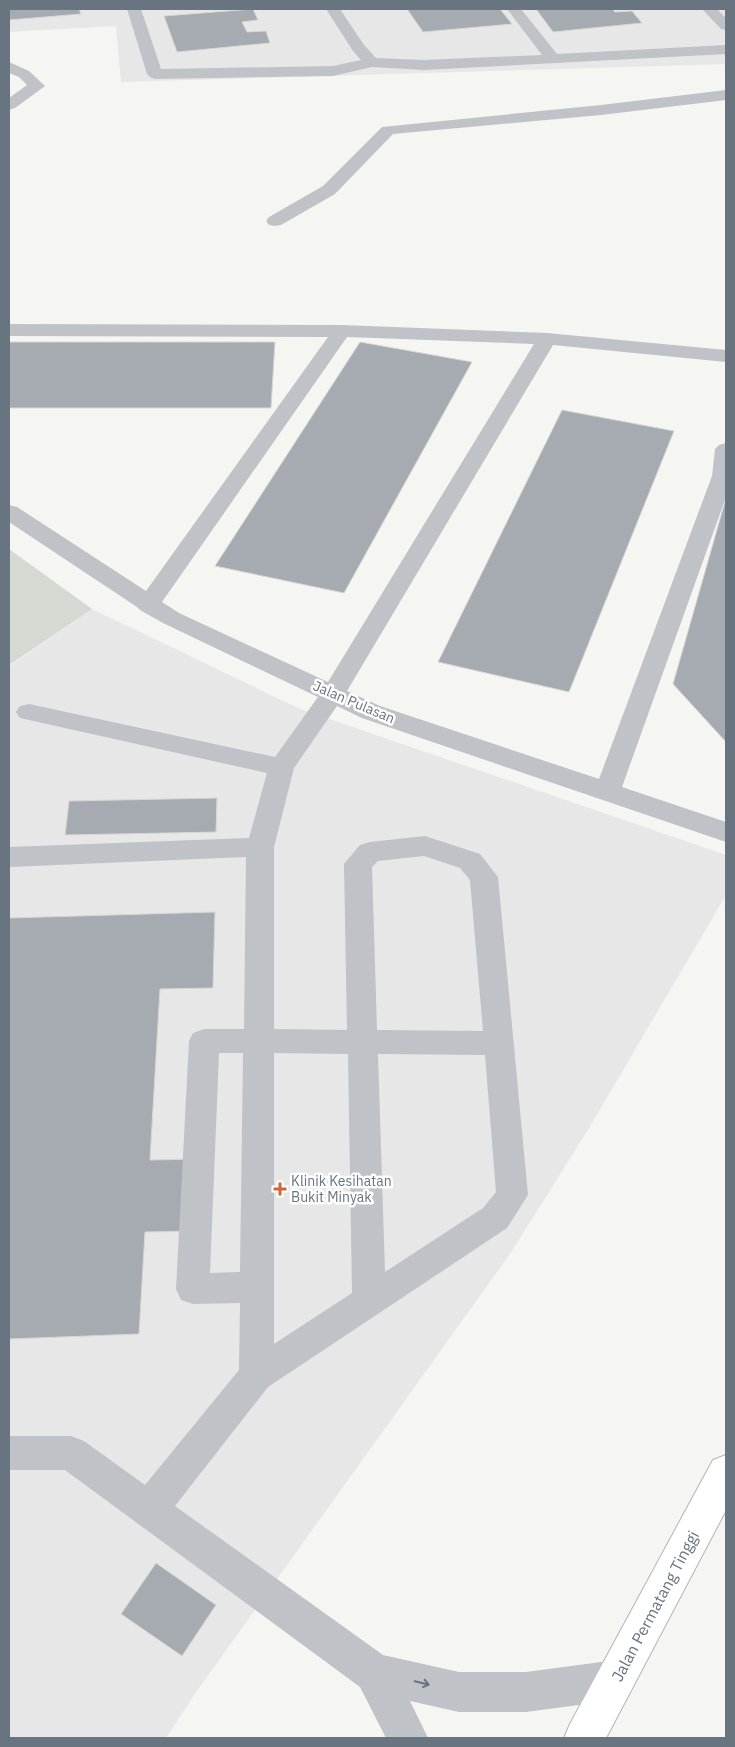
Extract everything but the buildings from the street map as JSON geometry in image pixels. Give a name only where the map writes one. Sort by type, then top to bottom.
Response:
[{"type":"highway","name":"Jalan Permatang Tinggi","points":[[584,1738],[726,1473]]},
{"type":"street","points":[[134,9],[155,74],[333,71],[372,62],[424,65],[726,50]]},
{"type":"street","points":[[333,9],[358,48],[372,62]]},
{"type":"street","points":[[514,9],[553,59]]},
{"type":"street","points":[[709,9],[726,26]]},
{"type":"street","points":[[9,67],[24,74],[37,86],[9,105]]},
{"type":"street","points":[[276,221],[329,190],[388,130],[601,110],[726,95]]},
{"type":"street","points":[[9,330],[342,331],[547,339],[726,356]]},
{"type":"street","points":[[148,605],[342,331]]},
{"type":"street","points":[[256,1375],[260,847],[281,767],[333,694],[547,339]]},
{"type":"street","points":[[607,792],[723,476],[726,450]]},
{"type":"street","name":"Jalan Pulasan","points":[[9,512],[148,605],[171,618],[371,712],[726,832]]},
{"type":"street","points":[[29,712],[281,767]]},
{"type":"street","points":[[149,1509],[256,1375],[369,1301],[495,1218],[512,1195],[484,877],[470,861],[425,846],[370,852],[358,864],[369,1301]]},
{"type":"street","points":[[9,857],[260,847]]},
{"type":"street","points":[[257,1287],[193,1289],[204,1041],[258,1043],[499,1043]]},
{"type":"street","points":[[9,1453],[70,1453],[374,1673],[459,1692],[526,1692],[616,1680]]},
{"type":"street","points":[[374,1673],[408,1738]]},
{"type":"shaded area","points":[[9,9],[726,9],[726,64],[121,82],[116,26],[9,32]]},
{"type":"shaded area","points":[[9,549],[92,609],[9,665]]},
{"type":"shaded area","name":"Klinik Kesihatan Bukit Minyak","points":[[92,609],[300,709],[726,855],[726,895],[589,1128],[512,1251],[194,1695],[166,1738],[9,1738],[9,666]]},
{"type":"place","name":"Klinik Kesihatan Bukit Minyak","points":[[280,1189]]}]
